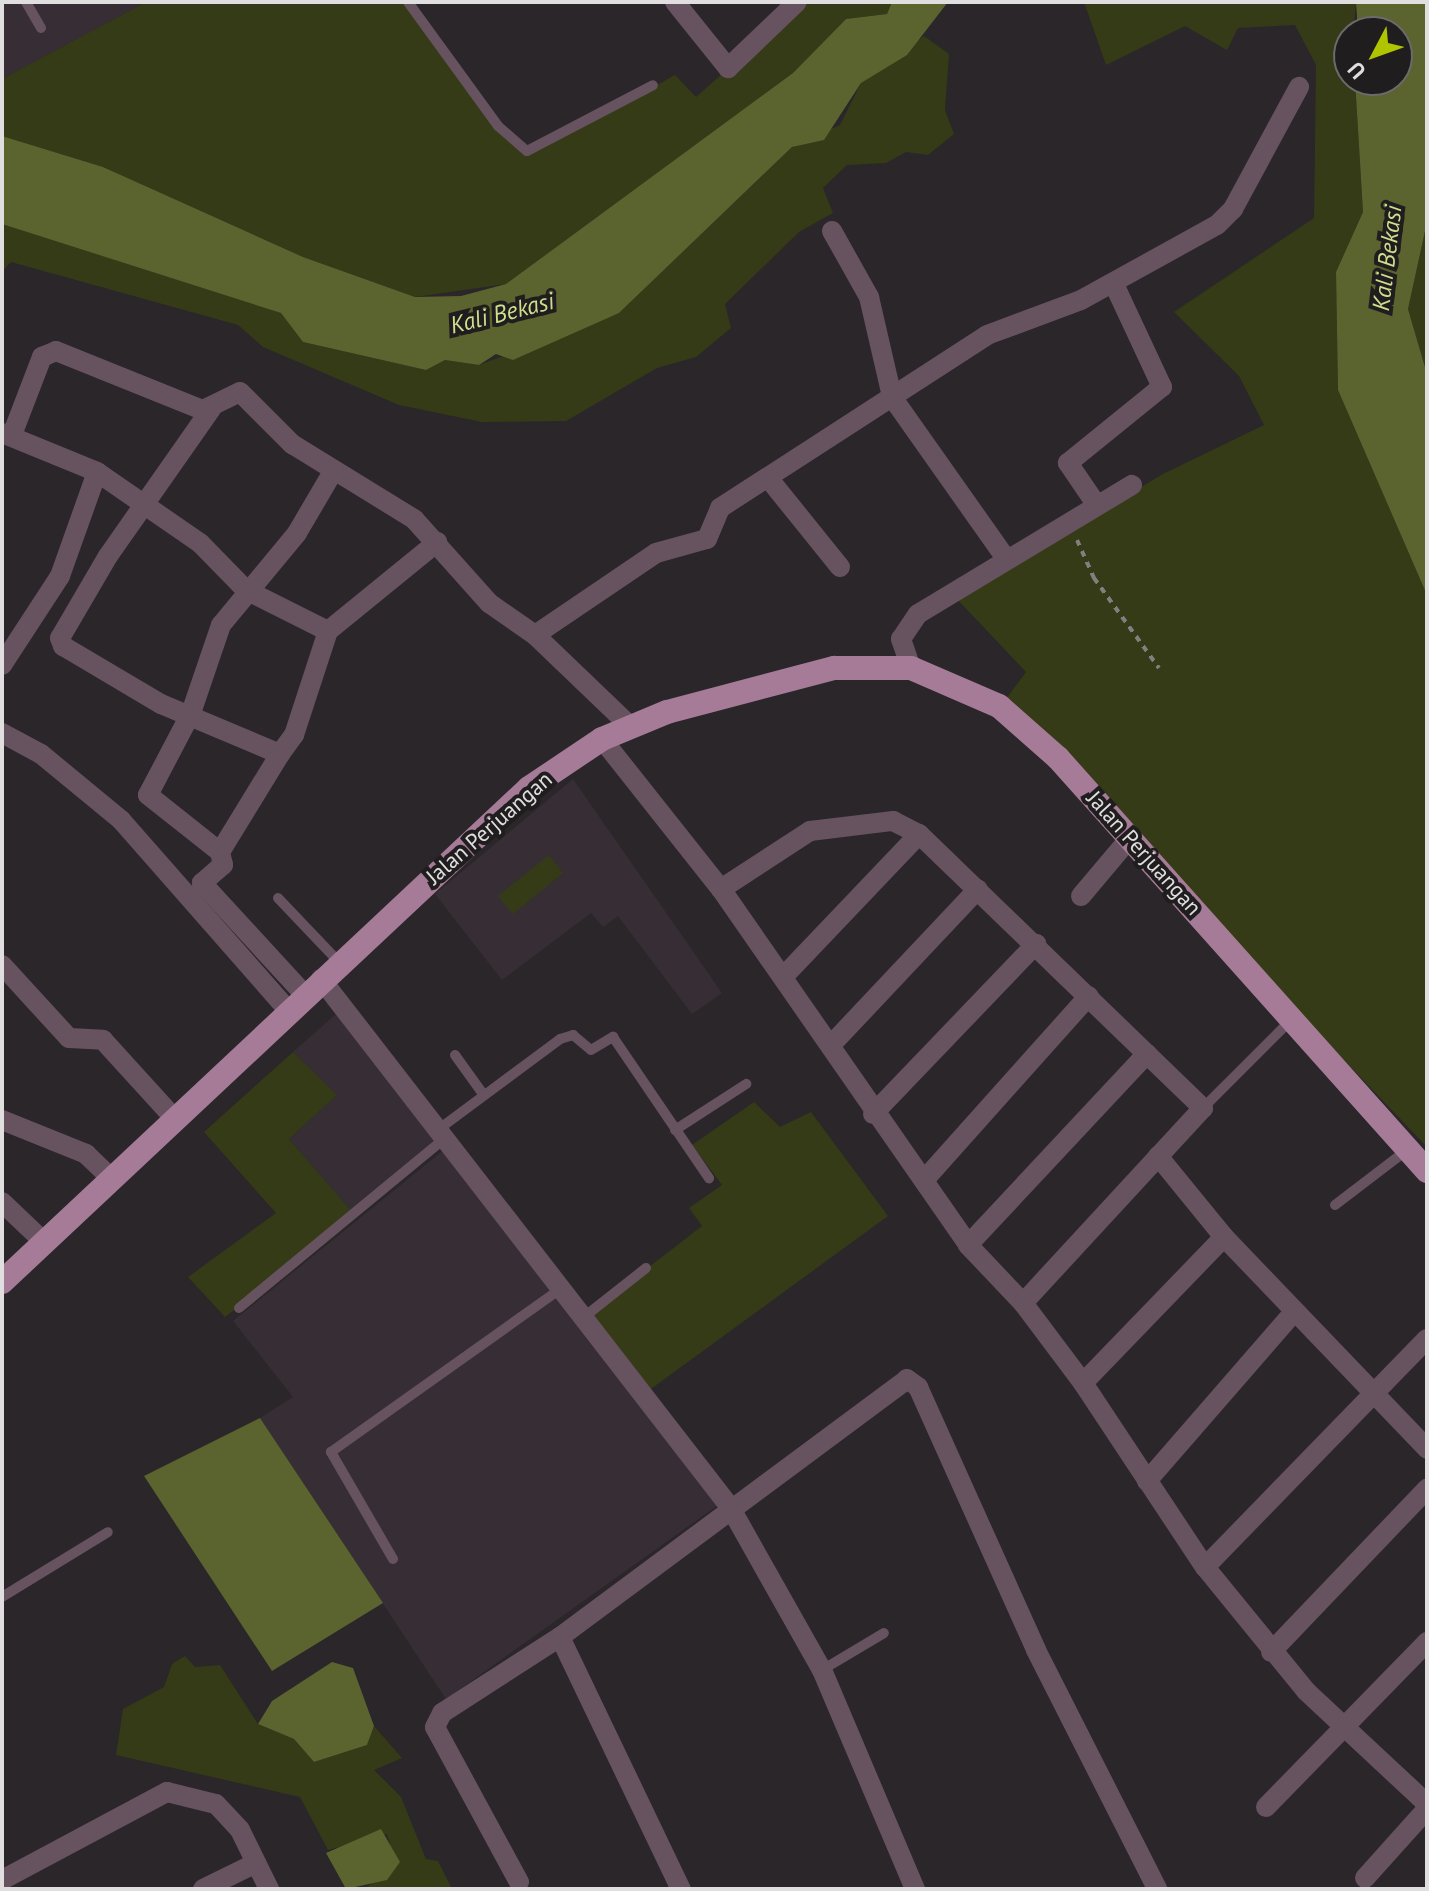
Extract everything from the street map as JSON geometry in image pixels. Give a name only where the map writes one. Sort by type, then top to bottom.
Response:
[{"type":"main road","name":"Jalan Perjuangan","points":[[2,1282],[304,994],[529,788],[602,739],[631,727],[757,683],[834,668],[911,668],[999,706],[1058,758],[1427,1171]]},
{"type":"street","points":[[675,2],[728,68],[800,3]]},
{"type":"street","points":[[535,635],[656,553],[707,539],[715,512],[1009,322],[1114,284],[1228,214],[1299,87]]},
{"type":"street","points":[[832,231],[869,297],[892,397],[1004,556]]},
{"type":"street","points":[[1096,504],[1068,463],[1162,387],[1114,284]]},
{"type":"street","points":[[211,409],[56,351],[42,357],[7,434],[97,472],[200,543],[246,590],[328,631]]},
{"type":"street","points":[[280,754],[91,665],[60,638],[142,505],[211,409],[240,392],[274,429],[334,470],[385,495],[437,542],[489,603],[535,635],[631,727]]},
{"type":"street","points":[[304,994],[202,883],[223,865],[220,852],[148,795],[191,713],[209,647],[246,590],[297,533],[334,470]]},
{"type":"street","points":[[2,665],[60,576],[97,472]]},
{"type":"street","points":[[769,479],[840,567]]},
{"type":"street","points":[[911,668],[903,632],[1004,556],[1132,485]]},
{"type":"street","points":[[220,852],[294,735],[328,631],[437,542]]},
{"type":"street","points":[[2,733],[41,754],[121,820],[304,994],[442,1134],[730,1507],[822,1670],[915,1889]]},
{"type":"street","points":[[602,739],[721,889],[784,976],[873,1114],[926,1178],[968,1245],[1023,1303],[1083,1383],[1205,1567],[1271,1652],[1344,1732],[1427,1806],[1365,1878]]},
{"type":"street","points":[[721,889],[825,826],[893,821],[919,834],[1203,1108],[1023,1303]]},
{"type":"street","points":[[784,976],[919,834]]},
{"type":"street","points":[[1081,896],[1129,839]]},
{"type":"street","points":[[831,1045],[978,889]]},
{"type":"street","points":[[873,1114],[1036,944]]},
{"type":"street","points":[[5,972],[58,1029],[77,1041],[103,1040],[175,1119]]},
{"type":"street","points":[[926,1178],[1089,996]]},
{"type":"street","points":[[968,1245],[1147,1054]]},
{"type":"street","points":[[2,1120],[86,1154],[111,1178]]},
{"type":"street","points":[[1158,1156],[1224,1237],[1427,1449]]},
{"type":"street","points":[[2,1202],[44,1242]]},
{"type":"street","points":[[1083,1383],[1224,1237]]},
{"type":"street","points":[[1147,1481],[1294,1312]]},
{"type":"street","points":[[1205,1567],[1371,1391],[1427,1339]]},
{"type":"street","points":[[519,1882],[435,1727],[442,1713],[560,1637],[893,1384],[907,1379],[918,1387],[1036,1650],[1157,1889]]},
{"type":"street","points":[[1271,1652],[1427,1489]]},
{"type":"street","points":[[560,1637],[681,1889]]},
{"type":"street","points":[[1266,1807],[1344,1732],[1427,1642]]},
{"type":"street","points":[[2,1880],[167,1792],[216,1804],[256,1863],[269,1889]]},
{"type":"street","points":[[203,1889],[256,1863]]},
{"type":"lane","points":[[26,2],[41,28]]},
{"type":"lane","points":[[408,2],[498,126],[527,151],[653,85]]},
{"type":"lane","points":[[278,898],[339,962]]},
{"type":"lane","points":[[1203,1108],[1291,1020]]},
{"type":"lane","points":[[239,1308],[442,1134],[483,1094],[495,1092],[560,1039],[573,1035],[591,1050],[613,1037],[709,1178]]},
{"type":"lane","points":[[455,1055],[483,1094]]},
{"type":"lane","points":[[675,1130],[746,1084]]},
{"type":"lane","points":[[1335,1205],[1407,1150]]},
{"type":"lane","points":[[584,1317],[646,1268]]},
{"type":"lane","points":[[393,1559],[331,1452],[560,1289]]},
{"type":"lane","points":[[2,1597],[108,1532]]},
{"type":"lane","points":[[822,1670],[884,1633]]},
{"type":"path","points":[[1071,518],[1094,578],[1159,668]]},
{"type":"shaded area","points":[[2,2],[146,2],[2,79]]},
{"type":"shaded area","points":[[146,2],[408,2],[499,126],[526,151],[538,151],[675,75],[696,97],[803,2],[892,2],[887,14],[846,19],[793,73],[506,284],[415,297],[303,257],[103,167],[2,136],[2,79]]},
{"type":"shaded area","points":[[1084,2],[1356,2],[1355,16],[1333,16],[1333,96],[1356,96],[1363,212],[1336,272],[1338,390],[1427,595],[1427,1147],[1003,703],[1026,672],[955,597],[1163,474],[1264,425],[1239,376],[1174,312],[1314,218],[1316,65],[1295,25],[1238,28],[1227,50],[1185,26],[1106,65]]},
{"type":"shaded area","points":[[924,36],[949,54],[945,110],[954,134],[928,155],[906,152],[886,163],[847,165],[823,188],[833,213],[799,232],[725,304],[731,328],[696,357],[657,368],[566,421],[482,422],[399,405],[263,347],[238,325],[11,262],[2,272],[2,224],[282,313],[303,342],[426,370],[445,360],[479,365],[619,313],[792,147],[840,125],[861,83]]},
{"type":"shaded area","points":[[1427,222],[1427,374],[1408,309]]},
{"type":"shaded area","points":[[573,779],[722,993],[692,1014],[618,916],[603,927],[591,913],[502,980],[435,894]]},
{"type":"shaded area","points":[[549,855],[563,873],[513,914],[498,896]]},
{"type":"shaded area","points":[[344,1007],[445,1138],[355,1215],[289,1139],[337,1095],[293,1052]]},
{"type":"shaded area","points":[[293,1052],[337,1095],[289,1139],[355,1215],[225,1317],[188,1277],[276,1213],[204,1132]]},
{"type":"shaded area","points":[[754,1102],[780,1127],[811,1112],[888,1216],[644,1394],[584,1317],[702,1226],[689,1208],[722,1185],[692,1145]]},
{"type":"shaded area","points":[[445,1149],[721,1503],[446,1699],[260,1418],[293,1397],[233,1321]]},
{"type":"shaded area","points":[[185,1656],[195,1667],[220,1665],[258,1724],[294,1739],[314,1762],[367,1745],[374,1726],[402,1758],[374,1770],[401,1797],[426,1859],[438,1861],[452,1889],[364,1889],[396,1866],[387,1834],[328,1850],[300,1797],[116,1755],[123,1709],[164,1687],[172,1664]]},
{"type":"water","name":"Kali Bekasi","points":[[892,2],[948,2],[907,55],[861,83],[824,140],[792,147],[619,313],[513,360],[496,354],[479,365],[445,360],[426,370],[303,342],[281,313],[2,224],[2,136],[103,167],[303,257],[415,297],[461,296],[506,284],[793,73],[846,19],[887,14]]},
{"type":"water","name":"Kali Bekasi","points":[[1356,2],[1427,2],[1427,222],[1408,309],[1427,374],[1427,595],[1338,390],[1336,272],[1363,212],[1356,96],[1413,96],[1413,16],[1357,16]]},
{"type":"water","points":[[260,1418],[383,1603],[272,1671],[144,1476]]},
{"type":"water","points":[[332,1662],[353,1668],[374,1726],[367,1745],[314,1762],[294,1739],[258,1724],[272,1701]]},
{"type":"water","points":[[381,1829],[400,1862],[387,1880],[346,1889],[326,1853]]}]
